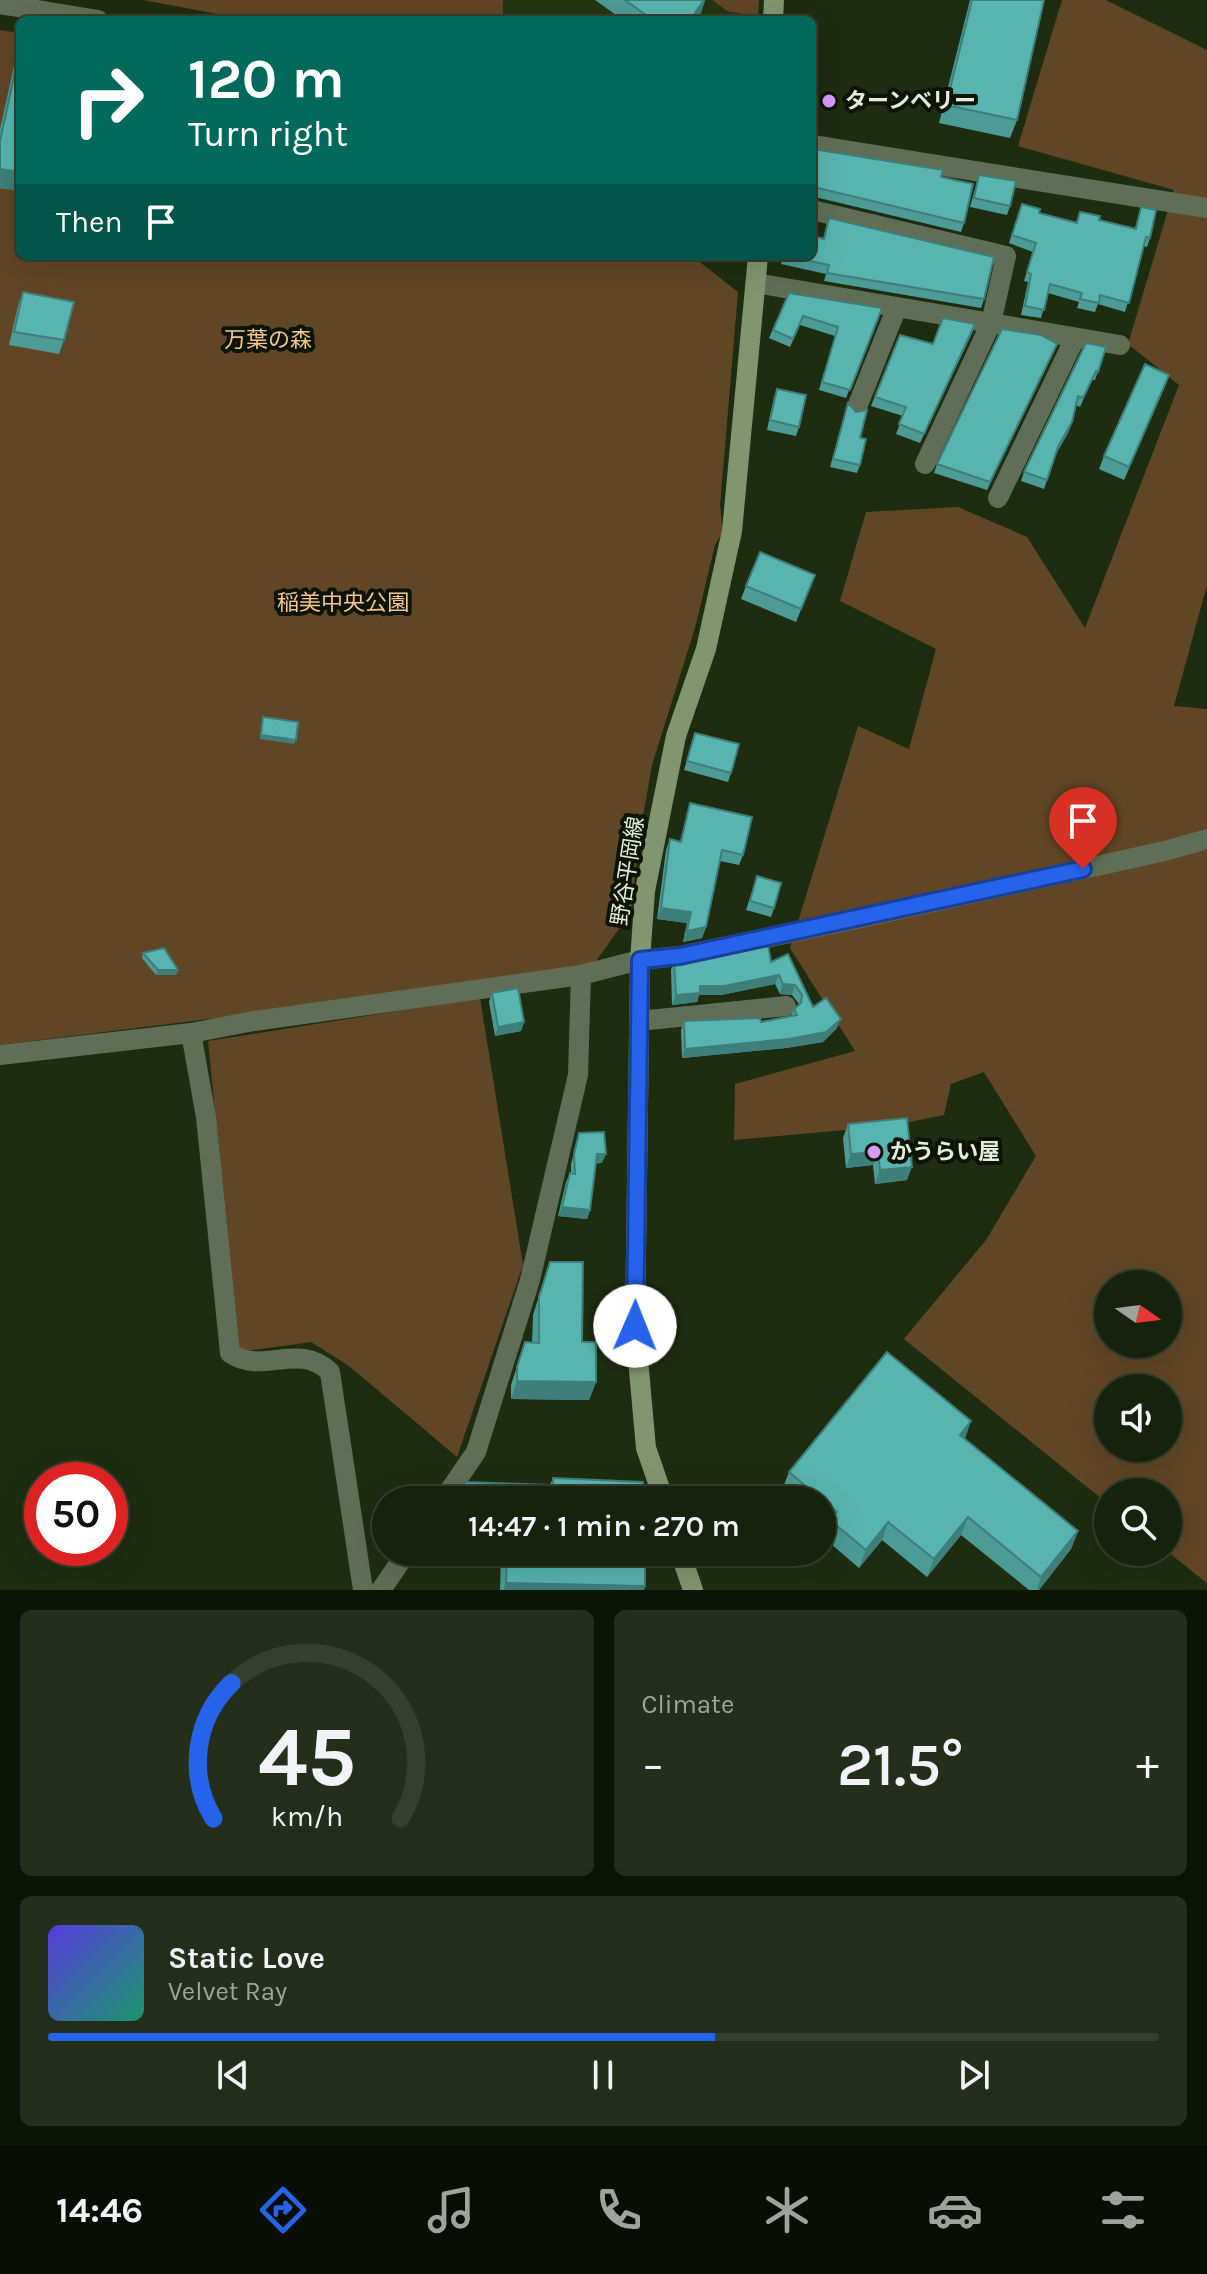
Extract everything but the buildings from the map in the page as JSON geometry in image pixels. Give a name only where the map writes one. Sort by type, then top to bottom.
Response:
[{"type":"main road","name":"野谷平岡線","points":[[659,1486],[646,1448],[635,1326],[640,960],[645,891],[676,736],[706,649],[732,531],[758,260]]},
{"type":"main road","points":[[685,1566],[693,1590]]},
{"type":"street","points":[[0,4],[74,16]]},
{"type":"street","points":[[816,146],[1207,208]]},
{"type":"street","points":[[816,211],[1006,256],[991,323],[925,464]]},
{"type":"street","points":[[756,283],[1120,345]]},
{"type":"street","points":[[857,407],[897,307]]},
{"type":"street","points":[[998,498],[1075,338]]},
{"type":"street","points":[[0,1055],[191,1033],[254,1021],[581,975],[640,960],[680,956],[856,919],[1207,839]]},
{"type":"street","points":[[453,1486],[476,1452],[530,1280],[578,1075],[581,975]]},
{"type":"street","points":[[639,1021],[786,1006]]},
{"type":"street","points":[[191,1033],[206,1117],[230,1353],[243,1362],[306,1358],[319,1361],[330,1372],[363,1590]]},
{"type":"street","points":[[381,1590],[397,1566]]},
{"type":"shaded area","points":[[503,0],[712,0],[727,11],[753,16],[503,16]]},
{"type":"green space","points":[[143,0],[503,0],[503,16],[229,16]]},
{"type":"green space","points":[[712,0],[759,0],[758,16],[727,11]]},
{"type":"green space","points":[[1062,0],[1106,0],[1207,50],[1207,585],[1174,706],[1207,709],[1207,1583],[1182,1563],[1182,1478],[1094,1478],[1094,1493],[904,1339],[986,1240],[1036,1156],[984,1072],[951,1084],[944,1115],[890,1126],[734,1140],[735,1084],[855,1051],[790,948],[858,726],[909,749],[936,649],[840,601],[866,512],[958,507],[1027,537],[1085,628],[1179,385],[1128,344],[1174,190],[1018,146]]},
{"type":"green space","name":"稲美中央公園","points":[[0,30],[16,32],[16,260],[697,260],[738,292],[720,506],[723,532],[715,545],[695,628],[652,765],[639,839],[631,912],[594,964],[257,1013],[0,1045]]},
{"type":"green space","points":[[480,998],[523,1265],[457,1457],[349,1366],[311,1342],[239,1352],[208,1041]]},
{"type":"place","name":"ターンベリー","points":[[829,101]]},
{"type":"place","name":"かうらい屋","points":[[874,1152]]},
{"type":"route","points":[[635,1326],[640,960],[680,956],[1083,869]]},
{"type":"park label","name":"万葉の森","points":[[268,340]]}]
